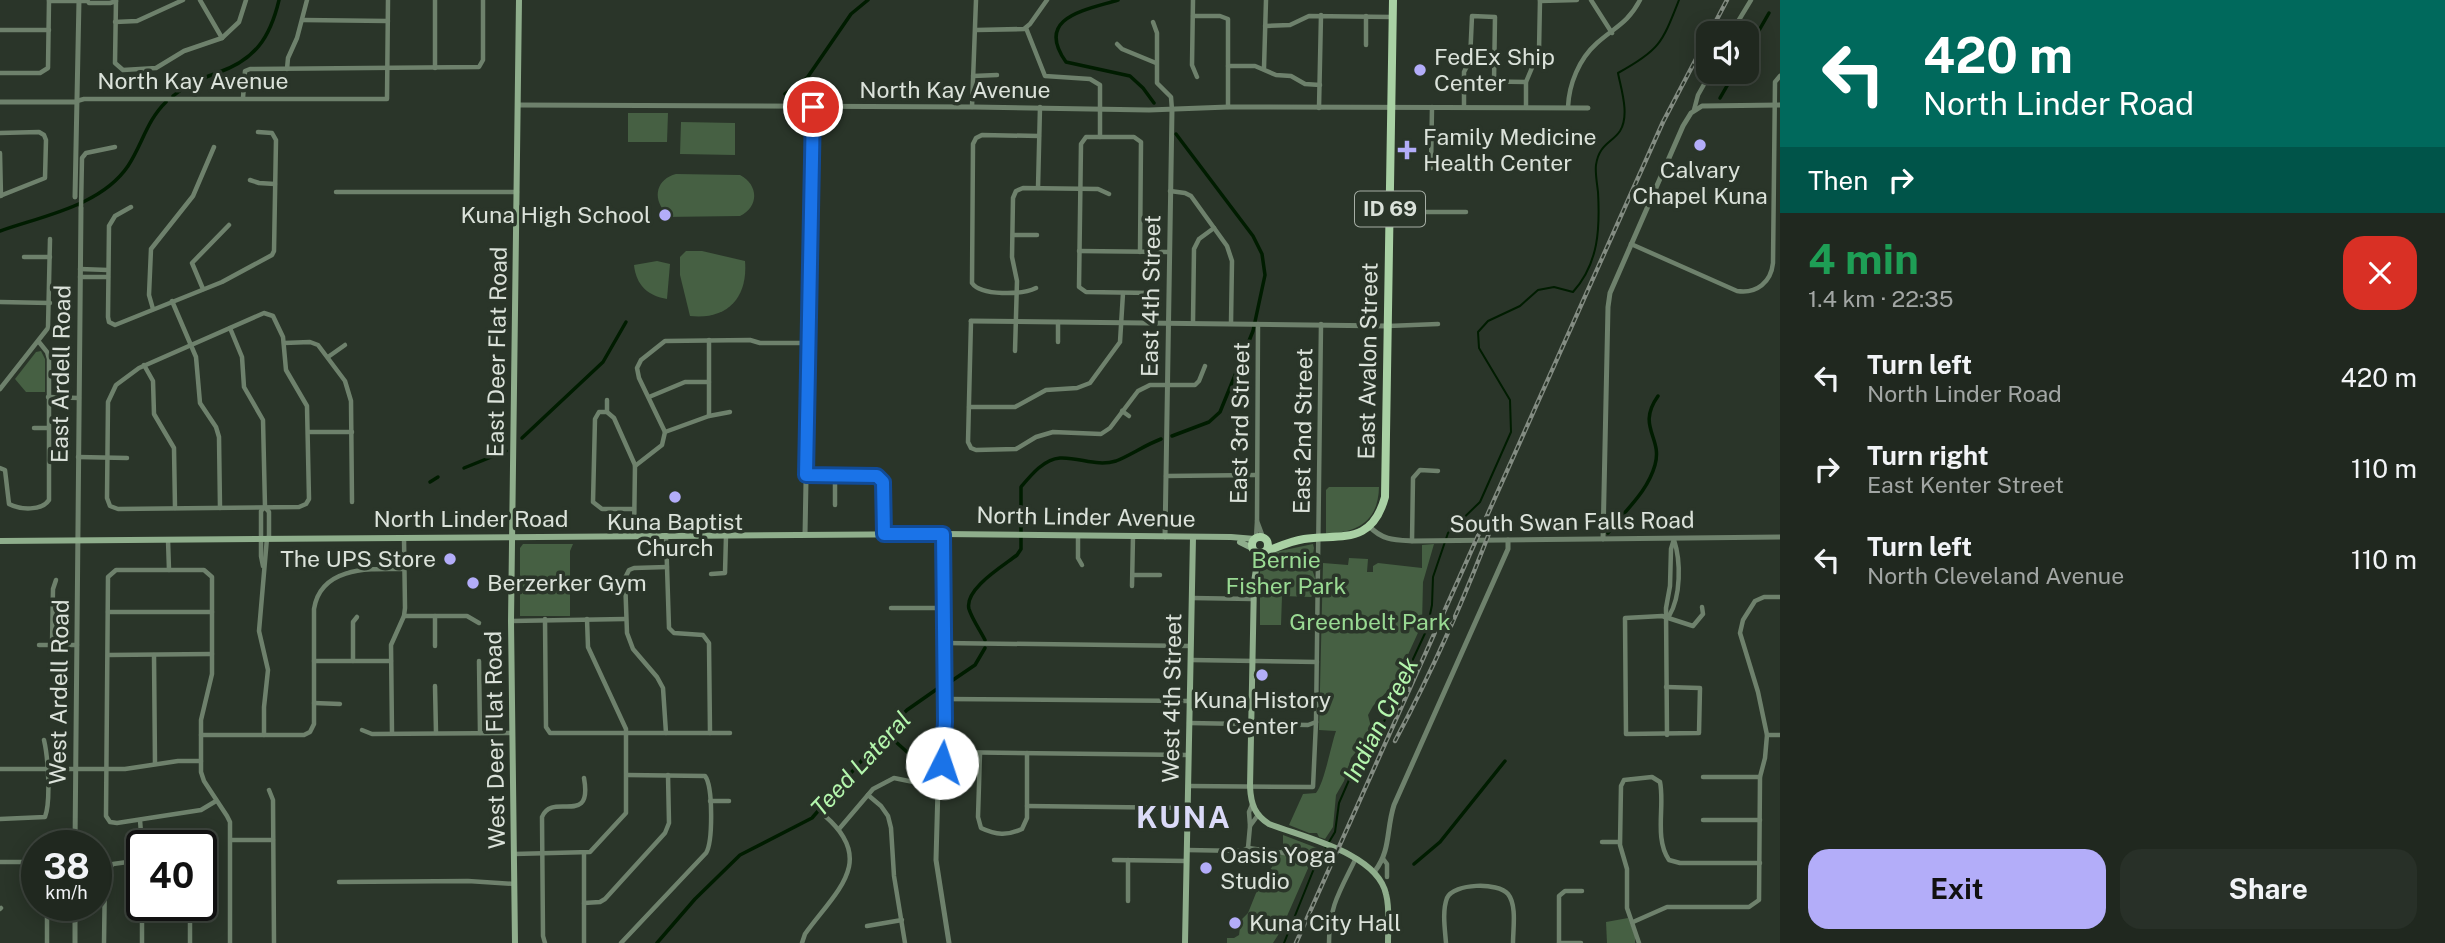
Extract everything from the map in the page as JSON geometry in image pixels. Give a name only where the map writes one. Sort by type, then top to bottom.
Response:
[{"type":"main road","name":"East Deer Flat Road","points":[[511,537],[519,0]]},
{"type":"main road","name":"ID 69","points":[[1391,107],[1393,0]]},
{"type":"main road","name":"East Avalon Street","points":[[1369,526],[1380,513],[1385,497],[1391,107]]},
{"type":"main road","name":"North Linder Avenue","points":[[1229,538],[1259,551],[1319,538],[1349,537],[1369,526]]},
{"type":"main road","name":"North Linder Road","points":[[0,541],[943,534]]},
{"type":"main road","name":"North Linder Avenue","points":[[943,534],[1193,537],[1260,539],[1287,543]]},
{"type":"main road","name":"West Deer Flat Road","points":[[511,537],[515,943]]},
{"type":"main road","name":"West 4th Street","points":[[1185,943],[1193,537]]},
{"type":"main road","points":[[1260,539],[1253,598],[1252,805],[1258,815],[1269,824],[1356,858],[1375,871],[1387,895],[1388,943]]},
{"type":"main road","points":[[1259,551],[1260,539]]},
{"type":"street","points":[[0,73],[45,71],[48,65],[49,0],[86,0],[89,3],[100,3],[115,0],[115,63],[118,68],[156,68],[184,51],[222,38],[239,22],[246,0]]},
{"type":"street","points":[[75,197],[79,0]]},
{"type":"street","points":[[115,22],[137,21],[183,0]]},
{"type":"street","points":[[200,0],[222,38]]},
{"type":"street","points":[[287,69],[288,58],[303,20],[307,0]]},
{"type":"street","points":[[387,68],[388,0]]},
{"type":"street","points":[[435,0],[435,68]]},
{"type":"street","points":[[243,98],[245,71],[476,68],[481,65],[484,0]]},
{"type":"street","points":[[972,107],[976,0]]},
{"type":"street","points":[[975,30],[1026,28],[1047,0]]},
{"type":"street","points":[[1194,0],[1192,65],[1197,77]]},
{"type":"street","points":[[1264,68],[1266,0]]},
{"type":"street","points":[[1526,107],[1526,82],[1539,51],[1541,0],[1577,0]]},
{"type":"street","points":[[1591,0],[1612,33]]},
{"type":"street","points":[[1568,107],[1569,93],[1580,65],[1597,43],[1629,18],[1640,0]]},
{"type":"street","points":[[1738,21],[1751,0]]},
{"type":"street","points":[[1265,26],[1290,26],[1305,17],[1321,15],[1393,17]]},
{"type":"street","points":[[1319,108],[1321,15]]},
{"type":"street","points":[[1193,16],[1228,19],[1228,107]]},
{"type":"street","points":[[1366,16],[1366,45]]},
{"type":"street","points":[[1464,107],[1464,72],[1470,60],[1472,16],[1495,17],[1494,82]]},
{"type":"street","points":[[303,20],[387,21]]},
{"type":"street","name":"East 4th Street","points":[[1153,22],[1157,33],[1157,83],[1171,97],[1172,110],[1165,537]]},
{"type":"street","points":[[1026,28],[1045,76],[1090,79],[1097,82],[1101,89],[1100,136]]},
{"type":"street","points":[[0,30],[49,30]]},
{"type":"street","points":[[1117,44],[1122,49],[1156,63]]},
{"type":"street","points":[[1228,66],[1264,68],[1276,75],[1291,76],[1305,84],[1320,85]]},
{"type":"street","name":"North Kay Avenue","points":[[0,102],[76,102],[84,99],[387,99],[387,68]]},
{"type":"street","points":[[973,76],[997,75]]},
{"type":"street","points":[[1630,244],[1737,291],[1754,290],[1765,283],[1773,270],[1777,105],[1775,82],[1778,77]]},
{"type":"street","points":[[1464,82],[1526,82]]},
{"type":"street","points":[[1603,539],[1608,300],[1630,244],[1704,84]]},
{"type":"street","points":[[1694,110],[1702,106],[1777,105]]},
{"type":"street","name":"North Kay Avenue","points":[[518,106],[1040,107],[1149,110],[1228,107],[1588,107]]},
{"type":"street","points":[[805,535],[813,107]]},
{"type":"street","points":[[1038,188],[1040,107]]},
{"type":"street","points":[[1431,169],[1432,107]]},
{"type":"street","points":[[0,133],[39,132],[44,135],[47,140],[44,178],[1,196],[0,153]]},
{"type":"street","points":[[131,207],[110,222],[108,317],[111,323],[118,324],[203,289],[272,255],[274,135],[258,132]]},
{"type":"street","points":[[1036,288],[1017,292],[984,291],[975,287],[971,277],[973,144],[976,138],[982,135],[1039,136]]},
{"type":"street","points":[[1139,252],[1142,145],[1134,137],[1084,138],[1081,144],[1080,189],[1081,290],[1152,293]]},
{"type":"street","points":[[81,204],[82,158],[86,153],[115,147]]},
{"type":"street","points":[[153,309],[149,295],[151,249],[192,196],[214,148]]},
{"type":"street","points":[[250,180],[275,184]]},
{"type":"street","points":[[1016,351],[1017,292],[1012,257],[1013,198],[1016,191],[1023,188],[1080,189],[1101,190],[1109,194]]},
{"type":"street","points":[[1171,191],[1191,196],[1227,246],[1232,261],[1231,323]]},
{"type":"street","points":[[336,192],[517,192]]},
{"type":"street","name":"East Ardell Road","points":[[77,540],[81,204]]},
{"type":"street","points":[[1390,212],[1465,212]]},
{"type":"street","points":[[203,289],[192,263],[229,225]]},
{"type":"street","points":[[1193,322],[1194,249],[1199,239],[1214,228]]},
{"type":"street","points":[[1013,235],[1037,235]]},
{"type":"street","points":[[0,389],[48,328],[50,239]]},
{"type":"street","points":[[1079,251],[1169,252]]},
{"type":"street","points":[[24,257],[50,257]]},
{"type":"street","points":[[80,270],[108,270]]},
{"type":"street","points":[[80,277],[108,277]]},
{"type":"street","points":[[969,407],[1011,408],[1046,390],[1084,387],[1090,383],[1120,342],[1123,293]]},
{"type":"street","points":[[172,301],[198,364],[197,393],[200,403],[219,437],[220,508]]},
{"type":"street","points":[[0,302],[50,303]]},
{"type":"street","points":[[269,313],[284,343],[286,370],[307,406],[309,499],[306,504],[299,508],[118,509],[110,506],[107,498],[107,457],[108,402],[111,391],[144,365],[230,328],[269,313]]},
{"type":"street","points":[[1205,366],[1195,385],[1144,387],[1110,428],[1101,434],[1053,432],[1010,450],[976,450],[968,442],[971,321],[1388,326],[1438,324]]},
{"type":"street","points":[[1058,321],[1058,342]]},
{"type":"street","name":"East 3rd Street","points":[[1256,324],[1256,475],[1260,539]]},
{"type":"street","name":"East 2nd Street","points":[[1250,788],[1313,787],[1321,324]]},
{"type":"street","points":[[230,328],[242,357],[244,387],[263,420],[264,507],[269,512],[259,631],[268,670],[264,735]]},
{"type":"street","points":[[709,340],[709,415]]},
{"type":"street","points":[[635,466],[641,464],[662,445],[665,432],[639,378],[638,365],[665,341],[808,343]]},
{"type":"street","points":[[2,469],[7,476],[8,500],[12,506],[44,506],[49,500],[49,359],[39,342]]},
{"type":"street","points":[[284,343],[314,343],[328,357],[349,391],[352,502]]},
{"type":"street","points":[[328,357],[345,345]]},
{"type":"street","points":[[144,365],[153,381],[154,414],[174,452],[175,508]]},
{"type":"street","points":[[649,397],[685,382],[709,382]]},
{"type":"street","points":[[48,397],[79,398]]},
{"type":"street","points":[[607,400],[607,412]]},
{"type":"street","points":[[1122,411],[1129,416]]},
{"type":"street","points":[[634,536],[635,509],[635,466],[614,418],[607,412],[599,412],[595,419],[594,505],[602,509],[635,509]]},
{"type":"street","points":[[665,432],[709,415],[730,412]]},
{"type":"street","points":[[34,428],[48,428]]},
{"type":"street","points":[[309,432],[352,432]]},
{"type":"street","points":[[78,457],[127,458]]},
{"type":"street","points":[[1412,541],[1413,478],[1420,470],[1438,471]]},
{"type":"street","points":[[806,475],[873,475],[881,478],[884,534]]},
{"type":"street","points":[[835,475],[835,505]]},
{"type":"street","points":[[1166,476],[1256,475]]},
{"type":"street","name":"South Swan Falls Road","points":[[1369,526],[1381,537],[1412,541],[1780,537]]},
{"type":"street","points":[[943,534],[944,752],[938,787],[936,859],[949,943]]},
{"type":"street","points":[[711,574],[725,573],[726,535]]},
{"type":"street","points":[[666,536],[669,628],[674,633],[703,635],[708,639],[709,733]]},
{"type":"street","points":[[1078,536],[1082,565]]},
{"type":"street","points":[[392,733],[392,640],[404,616],[404,537]]},
{"type":"street","points":[[1132,586],[1133,537]]},
{"type":"street","points":[[168,539],[169,570]]},
{"type":"street","points":[[1667,735],[1666,634],[1677,587],[1677,549],[1674,539]]},
{"type":"street","name":"West Ardell Road","points":[[75,830],[77,540]]},
{"type":"street","points":[[1375,871],[1384,860],[1388,826],[1394,805],[1508,549],[1508,540]]},
{"type":"street","points":[[666,733],[663,688],[631,645],[627,633],[625,578],[634,568],[667,567]]},
{"type":"street","points":[[201,735],[304,735],[310,732],[314,724],[314,608],[317,597],[324,588],[351,570],[404,569]]},
{"type":"street","points":[[216,801],[201,810],[140,820],[110,822],[106,816],[108,577],[116,570],[204,570],[212,577],[212,674],[201,720],[201,761],[202,777],[230,822],[230,943]]},
{"type":"street","points":[[1132,575],[1160,575]]},
{"type":"street","points":[[52,645],[52,589],[56,580]]},
{"type":"street","points":[[1633,922],[1667,907],[1749,907],[1757,903],[1760,896],[1760,777],[1767,736],[1758,692],[1740,632],[1743,620],[1758,600],[1780,597]]},
{"type":"street","points":[[1192,598],[1253,598]]},
{"type":"street","points":[[1666,687],[1700,688],[1699,733],[1626,734],[1625,618],[1668,617],[1693,626],[1703,614],[1702,607]]},
{"type":"street","points":[[891,608],[945,608]]},
{"type":"street","points":[[108,612],[212,612]]},
{"type":"street","points":[[404,616],[467,616],[479,623]]},
{"type":"street","points":[[435,616],[435,646]]},
{"type":"street","points":[[353,661],[352,622],[357,617]]},
{"type":"street","points":[[511,621],[626,618]]},
{"type":"street","points":[[545,619],[546,727],[550,733],[730,733]]},
{"type":"street","points":[[514,854],[584,853],[594,849],[626,813],[625,724],[590,652],[587,619]]},
{"type":"street","points":[[944,643],[1191,646]]},
{"type":"street","points":[[39,645],[78,645]]},
{"type":"street","points":[[108,655],[212,654]]},
{"type":"street","points":[[154,655],[155,764]]},
{"type":"street","points":[[1191,660],[1317,662]]},
{"type":"street","points":[[314,661],[391,661]]},
{"type":"street","points":[[479,661],[480,733]]},
{"type":"street","points":[[435,686],[436,733]]},
{"type":"street","points":[[944,699],[1190,701]]},
{"type":"street","points":[[314,703],[340,704]]},
{"type":"street","points":[[1189,723],[1308,725],[1316,722]]},
{"type":"street","points":[[362,730],[372,734],[512,733]]},
{"type":"street","points":[[1767,736],[1780,735]]},
{"type":"street","points":[[0,819],[45,817],[47,769],[44,740]]},
{"type":"street","points":[[944,752],[1188,755]]},
{"type":"street","points":[[981,752],[978,817],[981,828],[993,834],[1012,834],[1022,829],[1027,818],[1027,753]]},
{"type":"street","points":[[0,769],[125,769],[201,761]]},
{"type":"street","points":[[621,943],[706,853],[710,843],[709,781],[700,775],[627,775]]},
{"type":"street","points":[[584,904],[605,900],[664,833],[668,823],[668,775]]},
{"type":"street","points":[[1639,943],[1627,908],[1627,869],[1619,842],[1621,786],[1624,780],[1652,777],[1658,779],[1661,785],[1664,850],[1669,860],[1680,863],[1760,863]]},
{"type":"street","points":[[1703,777],[1760,777]]},
{"type":"street","points":[[545,943],[542,817],[544,810],[550,807],[574,807],[581,804],[586,796],[584,778]]},
{"type":"street","points":[[839,829],[873,789],[894,778],[938,787]]},
{"type":"street","points":[[1188,786],[1250,788]]},
{"type":"street","points":[[269,790],[273,800],[274,943]]},
{"type":"street","points":[[868,795],[888,816],[905,943]]},
{"type":"street","points":[[710,801],[729,801]]},
{"type":"street","points":[[1248,848],[1249,812],[1252,805]]},
{"type":"street","points":[[1027,806],[1187,808]]},
{"type":"street","points":[[1250,825],[1258,815]]},
{"type":"street","points":[[802,943],[849,872],[849,847],[839,829],[825,816]]},
{"type":"street","points":[[140,820],[141,830]]},
{"type":"street","points":[[1703,820],[1760,820]]},
{"type":"street","points":[[231,840],[273,840]]},
{"type":"street","points":[[1602,842],[1619,842]]},
{"type":"street","points":[[1187,850],[1242,851],[1248,848],[1291,854]]},
{"type":"street","points":[[584,853],[584,943]]},
{"type":"street","points":[[1329,943],[1332,908],[1356,858]]},
{"type":"street","points":[[1115,860],[1187,861]]},
{"type":"street","points":[[1128,860],[1128,901]]},
{"type":"street","points":[[1384,860],[1387,864],[1387,877]]},
{"type":"street","points":[[0,862],[21,862]]},
{"type":"street","points":[[104,943],[105,873],[113,864],[126,862]]},
{"type":"street","points":[[339,882],[468,881],[515,884]]},
{"type":"street","points":[[1446,943],[1445,907],[1451,892],[1467,887],[1497,887],[1508,895],[1513,906],[1513,943]]},
{"type":"street","points":[[1581,943],[1559,943],[1559,896],[1565,891],[1582,891]]},
{"type":"street","points":[[867,926],[902,919]]},
{"type":"street","points":[[47,921],[47,943]]},
{"type":"street","points":[[75,921],[75,943]]},
{"type":"street","points":[[142,921],[142,943]]},
{"type":"street","points":[[190,921],[190,943]]},
{"type":"green space","points":[[628,113],[668,113],[667,142],[628,142]]},
{"type":"green space","points":[[681,122],[735,123],[735,155],[680,154]]},
{"type":"green space","points":[[676,174],[740,175],[751,184],[754,196],[751,207],[740,216],[663,217],[665,212],[659,200],[658,189],[664,180]]},
{"type":"green space","points":[[686,251],[702,251],[745,261],[743,285],[733,304],[715,314],[690,316],[680,275],[680,257]]},
{"type":"green space","points":[[657,261],[670,264],[667,299],[644,288],[635,272],[634,265]]},
{"type":"green space","points":[[41,351],[45,359],[45,392],[26,392],[15,379],[36,352]]},
{"type":"green space","points":[[1329,487],[1379,487],[1375,509],[1364,523],[1357,527],[1326,534],[1326,490]]},
{"type":"green space","points":[[523,544],[573,544],[570,551],[570,616],[520,616],[520,548]]},
{"type":"green space","name":"Bernie Fisher Park","points":[[1313,544],[1311,566],[1315,578],[1314,594],[1311,597],[1282,596],[1281,625],[1260,625],[1260,569],[1263,559],[1275,552]]},
{"type":"green space","name":"Greenbelt Park","points":[[1434,544],[1423,582],[1422,624],[1395,683],[1368,715],[1371,727],[1369,736],[1351,758],[1344,781],[1336,795],[1333,827],[1325,839],[1317,833],[1309,833],[1289,825],[1303,794],[1316,793],[1319,788],[1336,731],[1319,730],[1323,563],[1348,565],[1349,558],[1368,559],[1367,572],[1373,572],[1373,566],[1378,563],[1422,568],[1422,545]]},
{"type":"green space","points":[[1283,835],[1317,848],[1280,932],[1273,943],[1227,943],[1227,938],[1239,935],[1241,920],[1248,913],[1260,883],[1272,867],[1274,855],[1283,848]]},
{"type":"green space","points":[[1628,918],[1635,943],[1607,943],[1606,922]]},
{"type":"waterway","points":[[173,96],[199,80],[230,68],[251,54],[271,26],[279,0]]},
{"type":"waterway","points":[[785,94],[807,78],[851,14],[868,0]]},
{"type":"waterway","name":"Teed Lateral","points":[[1118,0],[1068,18],[1060,25],[1056,35],[1058,47],[1066,62],[1130,76],[1154,103]]},
{"type":"waterway","name":"Indian Creek","points":[[1329,842],[1335,832],[1339,803],[1359,757],[1375,741],[1427,629],[1432,605],[1433,577],[1448,533],[1480,502],[1511,432],[1510,400],[1479,348],[1478,332],[1488,321],[1520,306],[1538,290],[1554,287],[1573,292],[1582,281],[1593,257],[1598,232],[1596,165],[1603,148],[1623,125],[1624,102],[1618,73],[1643,58],[1658,44],[1679,0]]},
{"type":"waterway","points":[[1759,30],[1769,13]]},
{"type":"waterway","points":[[1720,98],[1728,84]]},
{"type":"waterway","points":[[0,231],[70,208],[103,191],[128,166],[149,125],[166,102]]},
{"type":"waterway","name":"Teed Lateral","points":[[1172,436],[1209,422],[1220,412],[1253,331],[1265,275],[1262,254],[1253,236],[1176,134]]},
{"type":"waterway","points":[[522,438],[603,362],[626,322]]},
{"type":"waterway","points":[[1608,533],[1641,493],[1655,465],[1657,455],[1649,416],[1658,396]]},
{"type":"waterway","name":"Teed Lateral","points":[[985,640],[970,613],[969,601],[978,586],[1021,549],[1021,487],[1043,464],[1054,459],[1109,463],[1161,439]]},
{"type":"waterway","points":[[464,468],[506,451]]},
{"type":"waterway","points":[[430,482],[438,477]]},
{"type":"waterway","name":"Teed Lateral","points":[[950,682],[975,665],[985,648]]},
{"type":"waterway","name":"Teed Lateral","points":[[657,943],[695,899],[740,855],[812,818],[896,721],[937,689]]},
{"type":"waterway","points":[[886,733],[907,752],[936,761]]},
{"type":"waterway","points":[[1414,864],[1440,842],[1505,761]]},
{"type":"waterway","name":"Indian Creek","points":[[1284,943],[1317,861],[1326,847]]},
{"type":"railway","points":[[1296,943],[1663,122],[1727,0]]},
{"type":"railway","points":[[1395,741],[1449,630],[1496,515]]},
{"type":"place","name":"FedEx Ship Center","points":[[1420,70]]},
{"type":"place","name":"Calvary Chapel Kuna","points":[[1700,145]]},
{"type":"place","name":"Family Medicine Health Center","points":[[1407,150]]},
{"type":"place","name":"Kuna High School","points":[[665,215]]},
{"type":"place","name":"Kuna Baptist Church","points":[[675,497]]},
{"type":"place","name":"The UPS Store","points":[[450,559]]},
{"type":"place","name":"Berzerker Gym","points":[[473,583]]},
{"type":"place","name":"Kuna History Center","points":[[1262,675]]},
{"type":"place","name":"Oasis Yoga Studio","points":[[1206,868]]},
{"type":"place","name":"Kuna City Hall","points":[[1235,923]]},
{"type":"district","name":"KUNA","points":[[1184,818]]},
{"type":"route","points":[[813,107],[806,475],[877,476],[883,482],[884,534],[943,534],[945,722],[942,763]]}]
